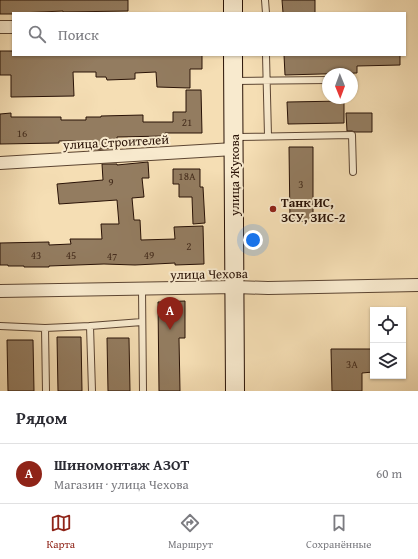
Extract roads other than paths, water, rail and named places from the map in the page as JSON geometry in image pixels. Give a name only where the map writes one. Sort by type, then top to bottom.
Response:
[{"type":"street","points":[[233,0],[233,12]]},
{"type":"street","points":[[0,27],[12,27]]},
{"type":"street","name":"улица Жукова","points":[[234,56],[235,391]]},
{"type":"street","name":"улица Строителей","points":[[0,162],[234,143]]},
{"type":"street","name":"улица Чехова","points":[[0,291],[418,285]]},
{"type":"lane","points":[[265,0],[266,12]]},
{"type":"lane","points":[[266,56],[268,136]]},
{"type":"lane","points":[[234,81],[322,80]]},
{"type":"lane","points":[[234,143],[268,136],[352,135],[353,172]]},
{"type":"lane","points":[[142,289],[143,391]]},
{"type":"lane","points":[[0,326],[45,328],[142,322]]},
{"type":"lane","points":[[90,326],[92,391]]},
{"type":"lane","points":[[45,328],[46,391]]},
{"type":"place","name":"Танк ИС, ЗСУ, ЗИС-2","points":[[273,209]]},
{"type":"place","name":"Шиномонтаж АЗОТ","points":[[170,330]]}]
